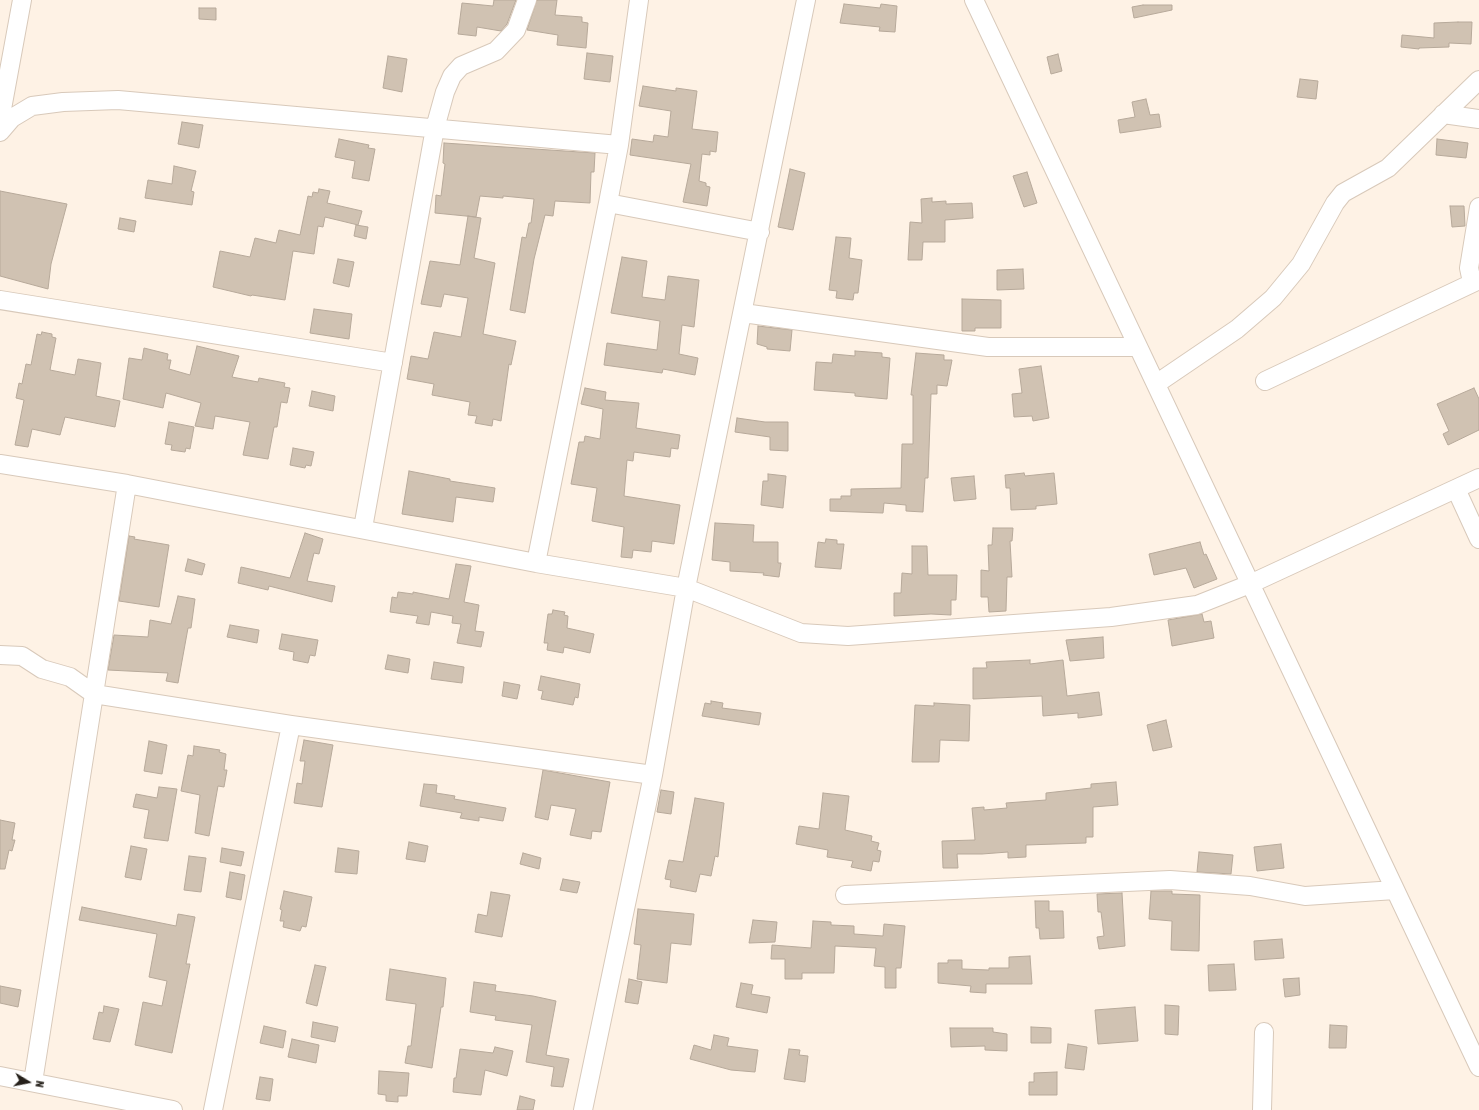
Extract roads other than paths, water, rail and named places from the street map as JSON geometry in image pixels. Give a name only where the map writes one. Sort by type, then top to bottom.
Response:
[{"type":"street","points":[[0,120],[22,0]]},
{"type":"street","points":[[363,528],[435,128],[445,92],[452,76],[461,66],[496,51],[516,30],[527,0]]},
{"type":"street","points":[[536,563],[619,145],[639,0]]},
{"type":"street","points":[[583,1110],[653,775],[686,588],[760,232],[806,0]]},
{"type":"street","points":[[974,0],[1479,1067]]},
{"type":"street","points":[[1156,384],[1237,329],[1272,298],[1301,264],[1335,203],[1343,193],[1388,168],[1479,80]]},
{"type":"street","points":[[0,132],[12,118],[32,106],[63,102],[118,100],[619,145]]},
{"type":"street","points":[[1443,114],[1479,119]]},
{"type":"street","points":[[608,203],[760,232]]},
{"type":"street","points":[[1264,381],[1475,281],[1469,268],[1479,207]]},
{"type":"street","points":[[0,300],[393,363]]},
{"type":"street","points":[[743,313],[988,347],[1138,347]]},
{"type":"street","points":[[0,464],[127,484],[363,528],[536,563],[686,588],[801,633],[848,636],[1111,617],[1197,606],[1250,584],[1479,478]]},
{"type":"street","points":[[33,1082],[127,484]]},
{"type":"street","points":[[1456,489],[1479,539]]},
{"type":"street","points":[[0,655],[22,656],[42,669],[70,677],[94,694],[290,725],[653,775]]},
{"type":"street","points":[[213,1110],[290,725]]},
{"type":"street","points":[[845,895],[1170,880],[1250,886],[1305,896],[1395,890]]},
{"type":"street","points":[[1262,1110],[1264,1032]]},
{"type":"street","points":[[0,1076],[173,1110]]}]
